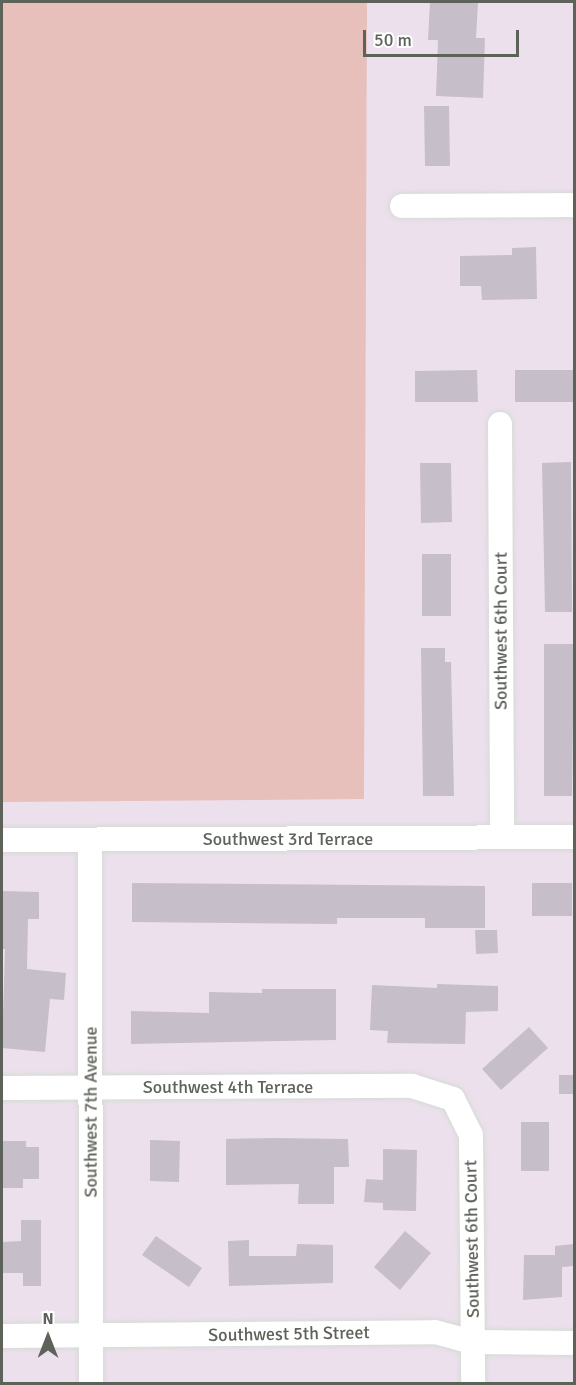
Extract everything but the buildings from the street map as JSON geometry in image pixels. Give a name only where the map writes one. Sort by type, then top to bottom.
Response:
[{"type":"street","points":[[402,206],[574,205]]},
{"type":"street","name":"Southwest 6th Court","points":[[500,424],[502,837]]},
{"type":"street","name":"Southwest 3rd Terrace","points":[[2,840],[574,837]]},
{"type":"street","name":"Southwest 7th Avenue","points":[[90,840],[91,1383]]},
{"type":"street","name":"Southwest 4th Terrace","points":[[2,1088],[412,1086],[453,1099]]},
{"type":"street","name":"Southwest 6th Court","points":[[453,1099],[471,1135],[473,1383]]},
{"type":"street","name":"Southwest 5th Street","points":[[2,1336],[435,1332],[473,1342],[574,1343]]},
{"type":"shaded area","points":[[2,2],[367,2],[364,799],[2,802]]}]
